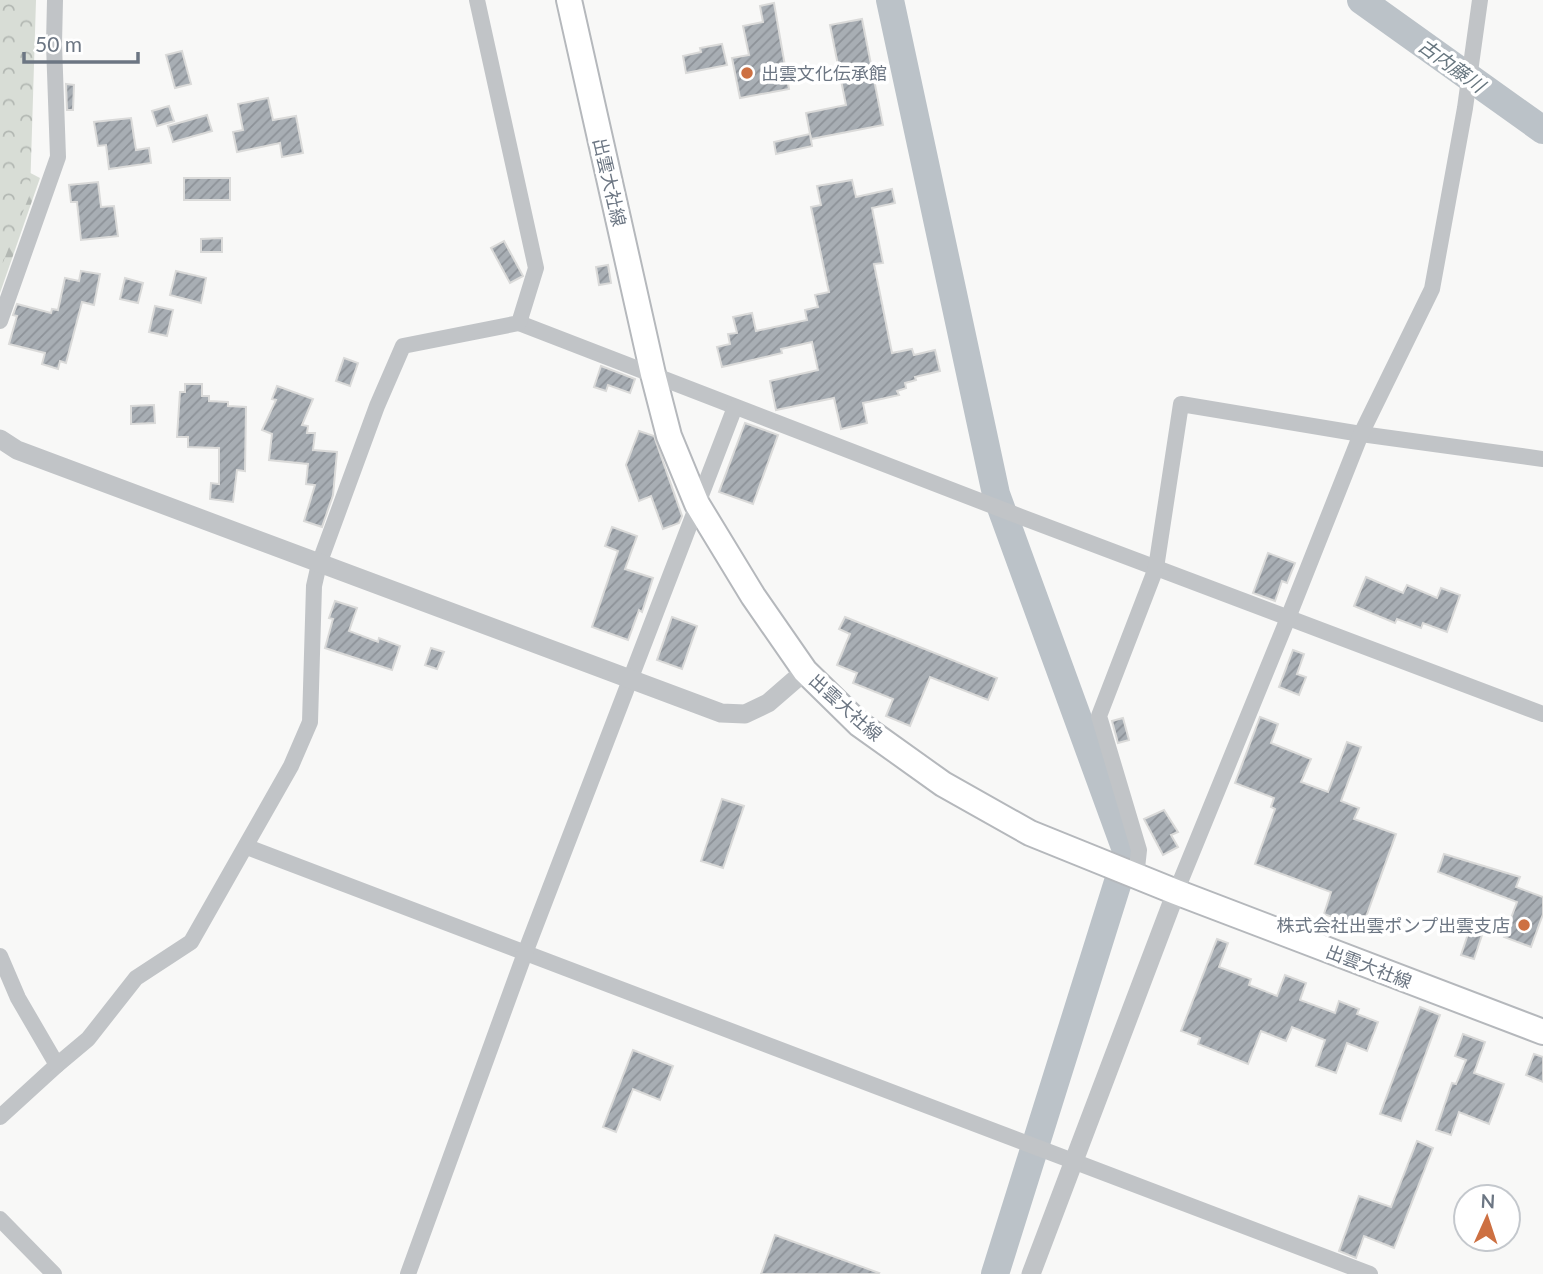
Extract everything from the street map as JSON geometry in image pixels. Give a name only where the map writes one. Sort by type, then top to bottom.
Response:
[{"type":"main road","name":"出雲大社線","points":[[569,0],[669,436],[697,504],[753,596],[805,671],[859,724],[943,784],[1030,833],[1103,864],[1543,1032]]},
{"type":"street","points":[[0,321],[58,157],[55,0]]},
{"type":"street","points":[[477,0],[536,268],[519,323]]},
{"type":"street","points":[[1031,1274],[1176,892],[1361,434],[1432,289],[1465,108],[1480,0]]},
{"type":"street","points":[[0,1117],[88,1039],[136,978],[191,942],[291,766],[310,722],[314,586],[319,564],[377,406],[403,346],[519,323],[1543,714]]},
{"type":"street","points":[[1134,876],[1139,850],[1099,716],[1156,568],[1181,404],[1361,434],[1543,459]]},
{"type":"street","points":[[408,1274],[525,953],[735,407]]},
{"type":"street","points":[[0,439],[17,450],[721,713],[745,714],[768,703],[805,671]]},
{"type":"street","points":[[247,847],[1370,1274]]},
{"type":"street","points":[[0,956],[18,998],[57,1065]]},
{"type":"street","points":[[0,1219],[54,1274]]},
{"type":"green space","points":[[0,0],[36,0],[30,194],[0,270]]},
{"type":"green space","points":[[15,165],[40,178],[0,293],[0,167]]},
{"type":"building","points":[[774,3],[789,89],[740,98],[732,58],[749,55],[743,26],[763,22],[760,6]]},
{"type":"building","points":[[862,19],[883,125],[811,139],[806,113],[846,105],[830,25]]},
{"type":"building","points":[[722,44],[727,65],[686,73],[683,56],[701,52],[700,48]]},
{"type":"building","points":[[182,51],[191,84],[175,88],[166,55]]},
{"type":"building","points":[[66,84],[74,85],[73,110],[67,110]]},
{"type":"building","points":[[268,98],[273,120],[296,116],[303,153],[282,157],[280,143],[237,152],[233,132],[243,130],[238,104]]},
{"type":"building","points":[[169,106],[174,121],[157,126],[152,111]]},
{"type":"building","points":[[207,115],[212,131],[173,142],[168,126]]},
{"type":"building","points":[[131,118],[136,150],[149,148],[151,163],[109,169],[106,145],[98,146],[94,122]]},
{"type":"building","points":[[810,134],[812,146],[776,154],[774,142]]},
{"type":"building","points":[[184,178],[230,178],[230,200],[184,200]]},
{"type":"building","points":[[852,180],[856,197],[892,189],[895,203],[872,208],[883,263],[874,264],[892,353],[912,349],[914,355],[935,350],[940,371],[915,377],[916,380],[905,383],[906,388],[897,391],[899,395],[863,403],[867,423],[841,429],[834,398],[776,410],[770,381],[818,370],[812,342],[781,349],[782,353],[722,367],[717,347],[730,344],[728,334],[737,333],[733,317],[752,313],[756,331],[807,320],[805,310],[818,307],[815,295],[829,292],[811,207],[821,205],[817,186]]},
{"type":"building","points":[[98,182],[101,207],[114,206],[118,236],[81,240],[77,202],[71,202],[69,185]]},
{"type":"building","points":[[222,238],[222,252],[201,252],[201,239]]},
{"type":"building","points":[[504,241],[523,276],[510,283],[491,248]]},
{"type":"building","points":[[608,265],[611,283],[599,285],[596,267]]},
{"type":"building","points":[[81,271],[100,274],[94,305],[82,302],[66,363],[60,361],[58,369],[42,364],[45,353],[9,344],[17,316],[13,315],[17,304],[51,313],[52,309],[58,310],[65,278],[79,281]]},
{"type":"building","points":[[176,271],[206,278],[201,303],[170,295]]},
{"type":"building","points":[[125,278],[143,283],[138,303],[120,299]]},
{"type":"building","points":[[155,306],[173,310],[167,336],[149,332]]},
{"type":"building","points":[[344,358],[358,363],[350,386],[336,381]]},
{"type":"building","points":[[601,366],[635,379],[630,393],[608,385],[606,391],[594,387]]},
{"type":"building","points":[[185,384],[202,384],[202,396],[209,396],[209,401],[246,407],[245,471],[237,470],[233,502],[210,499],[211,483],[219,484],[219,448],[188,447],[188,437],[177,437],[180,392],[185,392]]},
{"type":"building","points":[[277,386],[313,399],[302,425],[308,426],[307,433],[315,433],[313,450],[337,452],[333,495],[322,527],[304,521],[315,485],[306,484],[308,464],[269,460],[272,434],[262,430],[276,400],[272,399]]},
{"type":"building","points":[[154,405],[155,423],[131,424],[131,406]]},
{"type":"building","points":[[745,423],[778,435],[753,504],[719,492]]},
{"type":"building","points":[[639,431],[654,436],[682,516],[679,523],[663,529],[651,496],[639,501],[626,465]]},
{"type":"building","points":[[612,527],[637,536],[625,569],[653,578],[642,612],[639,610],[628,640],[592,627],[618,551],[605,546]]},
{"type":"building","points":[[1268,553],[1295,563],[1287,583],[1282,581],[1275,601],[1253,593]]},
{"type":"building","points":[[1366,577],[1403,593],[1407,585],[1437,598],[1441,588],[1460,595],[1447,632],[1423,623],[1421,628],[1397,619],[1395,623],[1354,606]]},
{"type":"building","points":[[335,601],[357,608],[349,631],[378,642],[379,638],[400,646],[392,670],[325,648],[333,619],[329,618]]},
{"type":"building","points":[[672,617],[697,626],[682,669],[657,660]]},
{"type":"building","points":[[845,617],[997,678],[988,700],[930,677],[910,726],[886,716],[893,699],[853,683],[857,673],[837,665],[850,634],[839,629]]},
{"type":"building","points":[[431,648],[444,652],[437,669],[425,665]]},
{"type":"building","points":[[1293,650],[1304,654],[1297,674],[1306,677],[1299,695],[1279,687]]},
{"type":"building","points":[[1260,717],[1278,724],[1271,743],[1311,759],[1301,782],[1328,792],[1347,742],[1361,747],[1341,801],[1359,808],[1354,819],[1396,834],[1362,928],[1324,914],[1331,892],[1255,864],[1275,809],[1271,807],[1274,798],[1235,783]]},
{"type":"building","points":[[1123,718],[1129,740],[1118,743],[1112,721]]},
{"type":"building","points":[[722,799],[744,806],[723,868],[701,861]]},
{"type":"building","points":[[1164,810],[1178,832],[1171,835],[1178,847],[1163,855],[1144,819]]},
{"type":"building","points":[[1444,854],[1520,877],[1516,887],[1543,897],[1543,914],[1531,947],[1504,937],[1517,902],[1438,872]]},
{"type":"building","points":[[1469,931],[1482,935],[1474,959],[1461,955]]},
{"type":"building","points":[[1217,939],[1228,943],[1219,967],[1251,979],[1249,985],[1277,996],[1285,975],[1306,983],[1300,1000],[1335,1013],[1339,1001],[1359,1009],[1357,1014],[1378,1022],[1367,1051],[1347,1043],[1336,1073],[1316,1066],[1325,1040],[1292,1027],[1286,1041],[1261,1031],[1248,1064],[1198,1044],[1200,1038],[1181,1031]]},
{"type":"building","points":[[1420,1007],[1440,1015],[1401,1121],[1380,1114]]},
{"type":"building","points":[[1463,1034],[1485,1042],[1474,1073],[1504,1084],[1489,1124],[1459,1112],[1451,1135],[1436,1130],[1452,1083],[1456,1084],[1466,1060],[1455,1056]]},
{"type":"building","points":[[633,1050],[673,1066],[660,1100],[633,1089],[616,1132],[603,1127]]},
{"type":"building","points":[[1534,1054],[1543,1057],[1543,1082],[1526,1075]]},
{"type":"building","points":[[1417,1141],[1433,1148],[1394,1248],[1364,1236],[1356,1258],[1339,1251],[1359,1196],[1391,1207]]},
{"type":"building","points":[[775,1235],[879,1273],[761,1274]]},
{"type":"waterway","points":[[890,0],[996,494],[1127,853],[995,1274]]},
{"type":"waterway","name":"古内藤川","points":[[1361,0],[1543,130]]},
{"type":"place","name":"出雲文化伝承館","points":[[747,73]]},
{"type":"place","name":"株式会社出雲ポンプ出雲支店","points":[[1524,925]]}]
